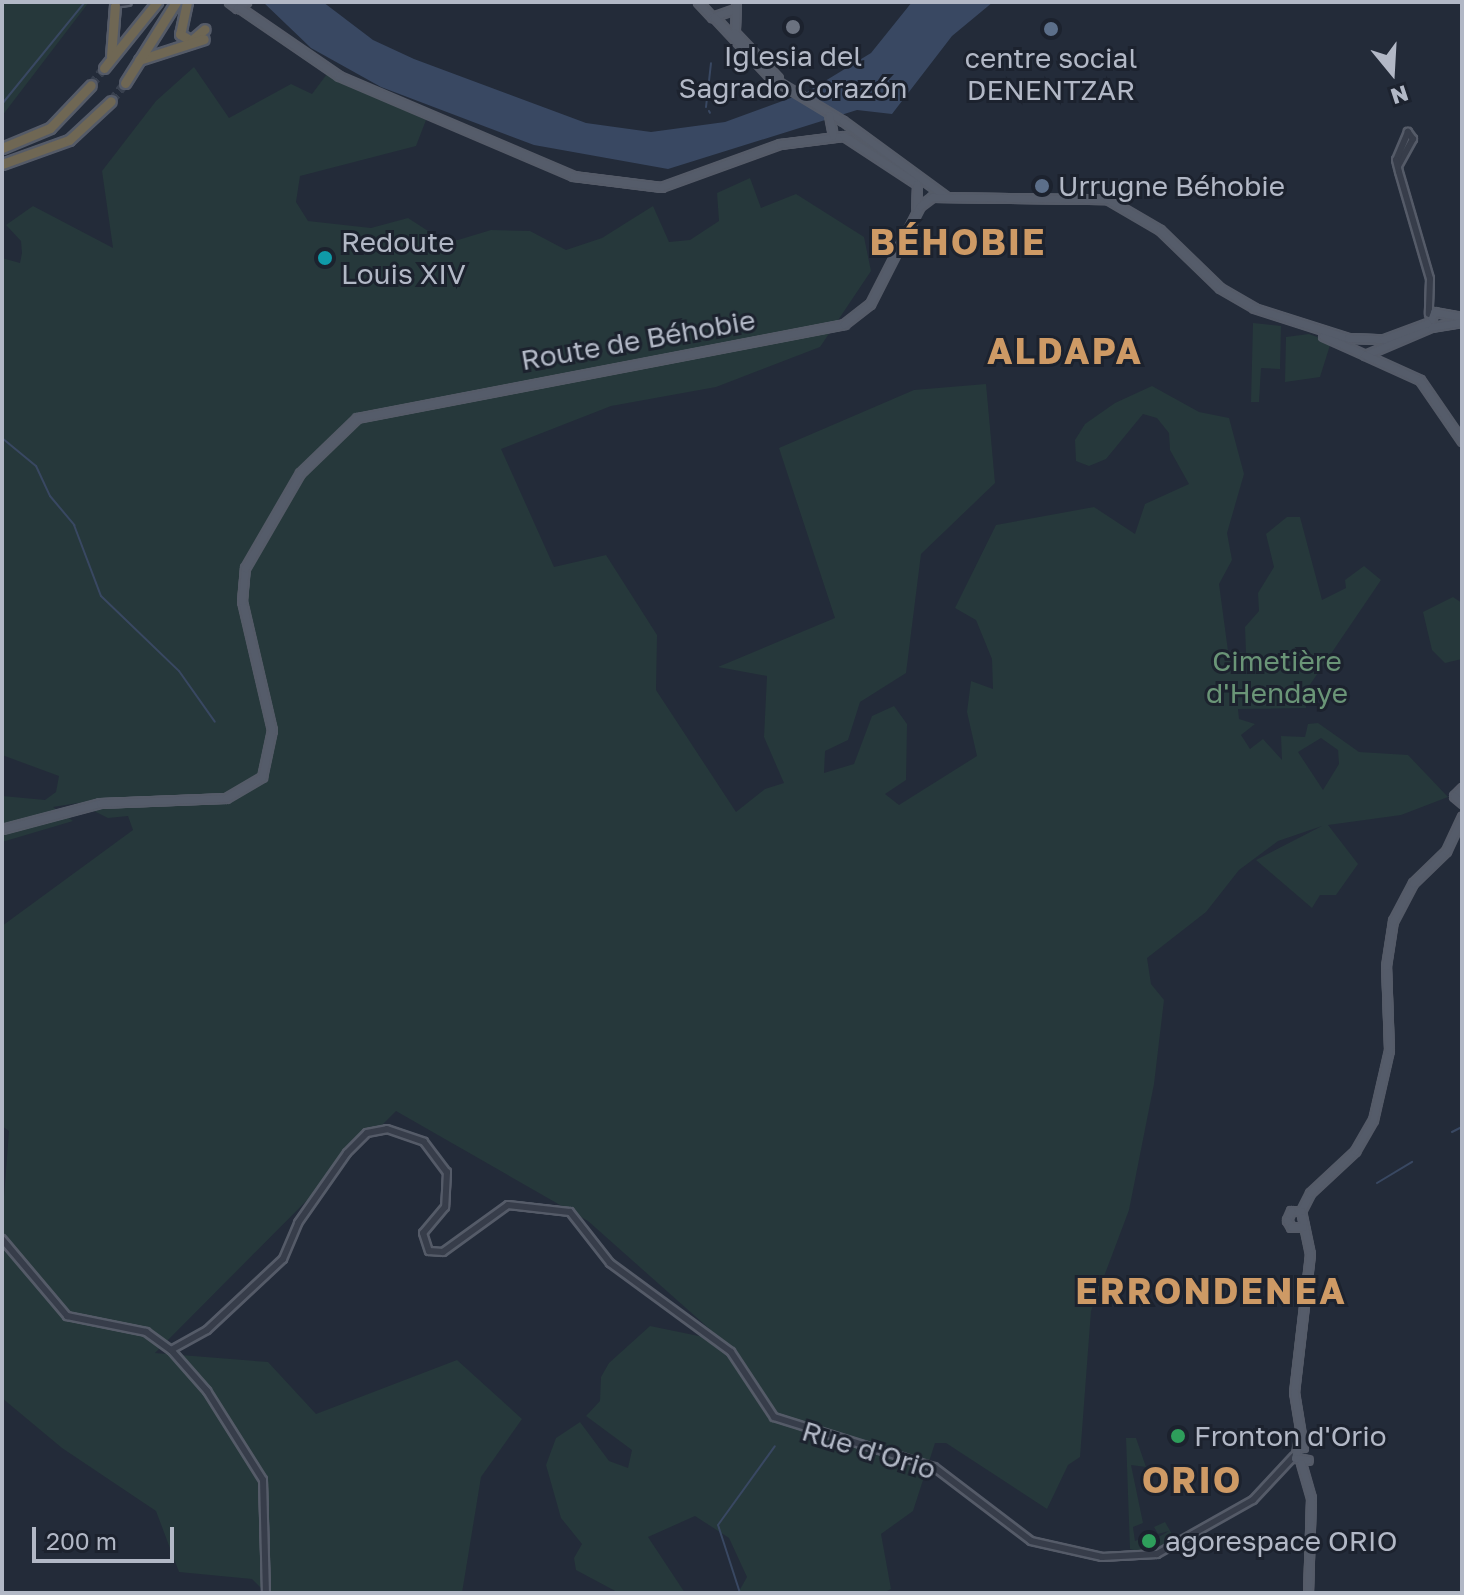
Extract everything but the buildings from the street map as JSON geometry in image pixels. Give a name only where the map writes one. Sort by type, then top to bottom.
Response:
[{"type":"highway","points":[[114,3],[119,17],[107,64],[157,2]]},
{"type":"highway","points":[[125,83],[176,2]]},
{"type":"highway","points":[[139,60],[204,34],[191,41],[180,34],[187,2]]},
{"type":"highway","points":[[2,148],[50,128],[91,85]]},
{"type":"highway","points":[[2,164],[69,140],[111,101]]},
{"type":"main road","points":[[229,2],[244,4],[251,13],[339,76],[588,179],[671,186],[766,148],[819,136],[841,120]]},
{"type":"main road","points":[[698,2],[750,60],[821,110],[841,120],[846,132]]},
{"type":"main road","points":[[714,17],[734,5],[735,33],[795,92]]},
{"type":"main road","points":[[829,115],[831,130]]},
{"type":"main road","points":[[831,130],[846,132],[931,198]]},
{"type":"main road","points":[[921,188],[935,187],[946,196]]},
{"type":"main road","points":[[931,198],[935,187]]},
{"type":"main road","name":"Route de Béhobie","points":[[2,829],[100,803],[226,798],[262,777],[272,730],[242,601],[243,580],[281,506],[321,450],[371,412],[844,324],[875,296],[915,215],[921,188]]},
{"type":"main road","points":[[931,198],[1020,195],[1118,202],[1178,244],[1234,299],[1370,352],[1377,361],[1430,390],[1462,441]]},
{"type":"main road","name":"Route de Béhobie","points":[[915,215],[931,198]]},
{"type":"main road","points":[[1310,328],[1370,339],[1410,333],[1440,313]]},
{"type":"main road","points":[[1440,313],[1462,320]]},
{"type":"main road","points":[[1440,313],[1442,325]]},
{"type":"main road","points":[[1370,352],[1429,321],[1442,325],[1462,320]]},
{"type":"main road","points":[[1354,347],[1358,338]]},
{"type":"main road","points":[[1370,339],[1370,352]]},
{"type":"main road","points":[[1462,788],[1454,796],[1462,803]]},
{"type":"main road","points":[[1308,1593],[1312,1510],[1300,1456],[1295,1363],[1310,1269],[1301,1211],[1310,1193],[1355,1151],[1373,1120],[1389,1050],[1386,966],[1393,921],[1413,883],[1446,851],[1462,816]]},
{"type":"main road","points":[[1301,1211],[1291,1211],[1287,1220],[1291,1227],[1303,1227]]},
{"type":"street","points":[[114,3],[128,2]]},
{"type":"street","points":[[1404,142],[1398,166],[1431,297],[1440,313]]},
{"type":"street","points":[[1429,321],[1431,297]]},
{"type":"street","name":"Rue d'Orio","points":[[171,1350],[207,1330],[283,1259],[298,1223],[347,1153],[367,1133],[387,1129],[424,1142],[447,1172],[445,1207],[423,1233],[429,1251],[443,1252],[508,1205],[570,1212],[610,1263],[731,1352],[755,1395],[782,1422],[934,1467],[1031,1541],[1102,1557],[1157,1554],[1253,1500],[1300,1456]]},
{"type":"street","points":[[2,1239],[67,1316],[131,1327],[171,1350],[207,1391],[263,1480],[266,1593]]},
{"type":"green space","points":[[2,2],[89,2],[2,116]]},
{"type":"green space","name":"Cimetière d'Hendaye","points":[[194,67],[229,118],[291,84],[312,94],[327,74],[426,120],[416,146],[300,176],[296,202],[308,221],[371,228],[408,218],[439,238],[458,240],[491,230],[530,231],[566,250],[602,238],[653,206],[669,242],[690,240],[719,221],[717,193],[750,178],[761,208],[796,194],[864,237],[871,271],[820,347],[716,387],[611,406],[501,449],[554,567],[606,555],[657,635],[656,690],[736,812],[765,789],[784,783],[764,737],[767,676],[718,667],[835,618],[779,448],[914,390],[986,384],[995,483],[921,554],[906,673],[860,702],[848,740],[825,751],[824,773],[854,764],[872,716],[894,706],[907,724],[906,780],[885,794],[899,805],[977,756],[967,712],[971,681],[993,689],[992,659],[976,620],[955,608],[996,525],[1094,507],[1135,534],[1145,504],[1189,484],[1170,450],[1169,433],[1157,418],[1143,414],[1106,459],[1089,466],[1076,461],[1075,440],[1085,424],[1115,403],[1152,386],[1199,412],[1229,418],[1244,474],[1227,533],[1232,560],[1219,584],[1228,651],[1246,653],[1245,627],[1259,611],[1258,593],[1274,567],[1266,534],[1287,517],[1300,517],[1322,600],[1346,588],[1345,580],[1364,566],[1381,580],[1307,689],[1306,708],[1238,709],[1239,719],[1255,724],[1241,735],[1250,749],[1263,739],[1282,760],[1281,736],[1305,737],[1308,724],[1318,723],[1359,752],[1408,755],[1448,797],[1401,815],[1328,825],[1358,864],[1336,895],[1320,895],[1312,908],[1256,860],[1322,826],[1278,841],[1239,870],[1206,912],[1147,958],[1151,984],[1164,1000],[1154,1084],[1129,1210],[1091,1311],[1080,1457],[1068,1465],[1047,1509],[946,1443],[935,1443],[913,1511],[881,1534],[891,1589],[883,1593],[738,1593],[747,1577],[729,1538],[695,1516],[648,1537],[685,1593],[619,1593],[576,1570],[574,1558],[582,1544],[561,1518],[546,1465],[556,1438],[580,1422],[609,1461],[628,1468],[632,1450],[586,1416],[600,1401],[601,1377],[609,1363],[650,1326],[723,1341],[588,1221],[396,1111],[155,1353],[268,1362],[316,1414],[457,1360],[522,1419],[481,1477],[462,1593],[266,1593],[252,1579],[179,1572],[156,1511],[62,1448],[2,1398],[2,1223],[9,1131],[2,1126],[2,926],[133,830],[128,816],[108,818],[78,803],[53,807],[73,821],[2,842],[2,796],[45,800],[56,792],[59,776],[2,755],[2,258],[20,263],[21,241],[6,225],[33,206],[113,248],[102,171],[156,101]],"holes":[[[1321,738],[1338,750],[1339,764],[1323,790],[1298,752]]]},
{"type":"green space","points":[[1253,323],[1281,326],[1280,369],[1261,368],[1259,402],[1251,402]]},
{"type":"green space","points":[[1309,334],[1331,342],[1320,377],[1285,382],[1286,337]]},
{"type":"green space","points":[[1453,597],[1462,603],[1462,659],[1445,663],[1432,650],[1423,612]]},
{"type":"green space","points":[[1126,1438],[1136,1438],[1146,1467],[1131,1465],[1143,1523],[1133,1527],[1135,1541],[1154,1534],[1160,1545],[1157,1538],[1169,1531],[1158,1534],[1154,1527],[1165,1522],[1175,1539],[1145,1553],[1130,1549]]},
{"type":"water","points":[[263,2],[323,2],[373,40],[414,59],[586,123],[651,132],[725,122],[807,92],[871,53],[912,2],[993,2],[952,36],[892,114],[857,110],[668,169],[534,145],[381,87],[311,48]]},
{"type":"waterway","points":[[2,104],[85,2]]},
{"type":"waterway","points":[[706,107],[711,63]]},
{"type":"waterway","points":[[2,438],[36,466],[50,496],[74,525],[101,596],[179,671],[215,722]]},
{"type":"waterway","points":[[1452,1132],[1462,1127]]},
{"type":"waterway","points":[[1377,1183],[1412,1162]]},
{"type":"waterway","points":[[740,1593],[718,1525],[775,1446]]},
{"type":"tunnel","points":[[91,85],[104,68]]},
{"type":"tunnel","points":[[111,101],[125,83]]},
{"type":"place","name":"Iglesia del Sagrado Corazón","points":[[793,27]]},
{"type":"place","name":"centre social DENENTZAR","points":[[1051,29]]},
{"type":"place","name":"Urrugne Béhobie","points":[[1042,186]]},
{"type":"place","name":"Redoute Louis XIV","points":[[325,258]]},
{"type":"place","name":"Fronton d'Orio","points":[[1178,1436]]},
{"type":"place","name":"agorespace ORIO","points":[[1149,1541]]},
{"type":"district","name":"BÉHOBIE","points":[[958,242]]},
{"type":"district","name":"ALDAPA","points":[[1065,351]]},
{"type":"district","name":"ERRONDENEA","points":[[1211,1291]]},
{"type":"district","name":"ORIO","points":[[1192,1480]]}]
